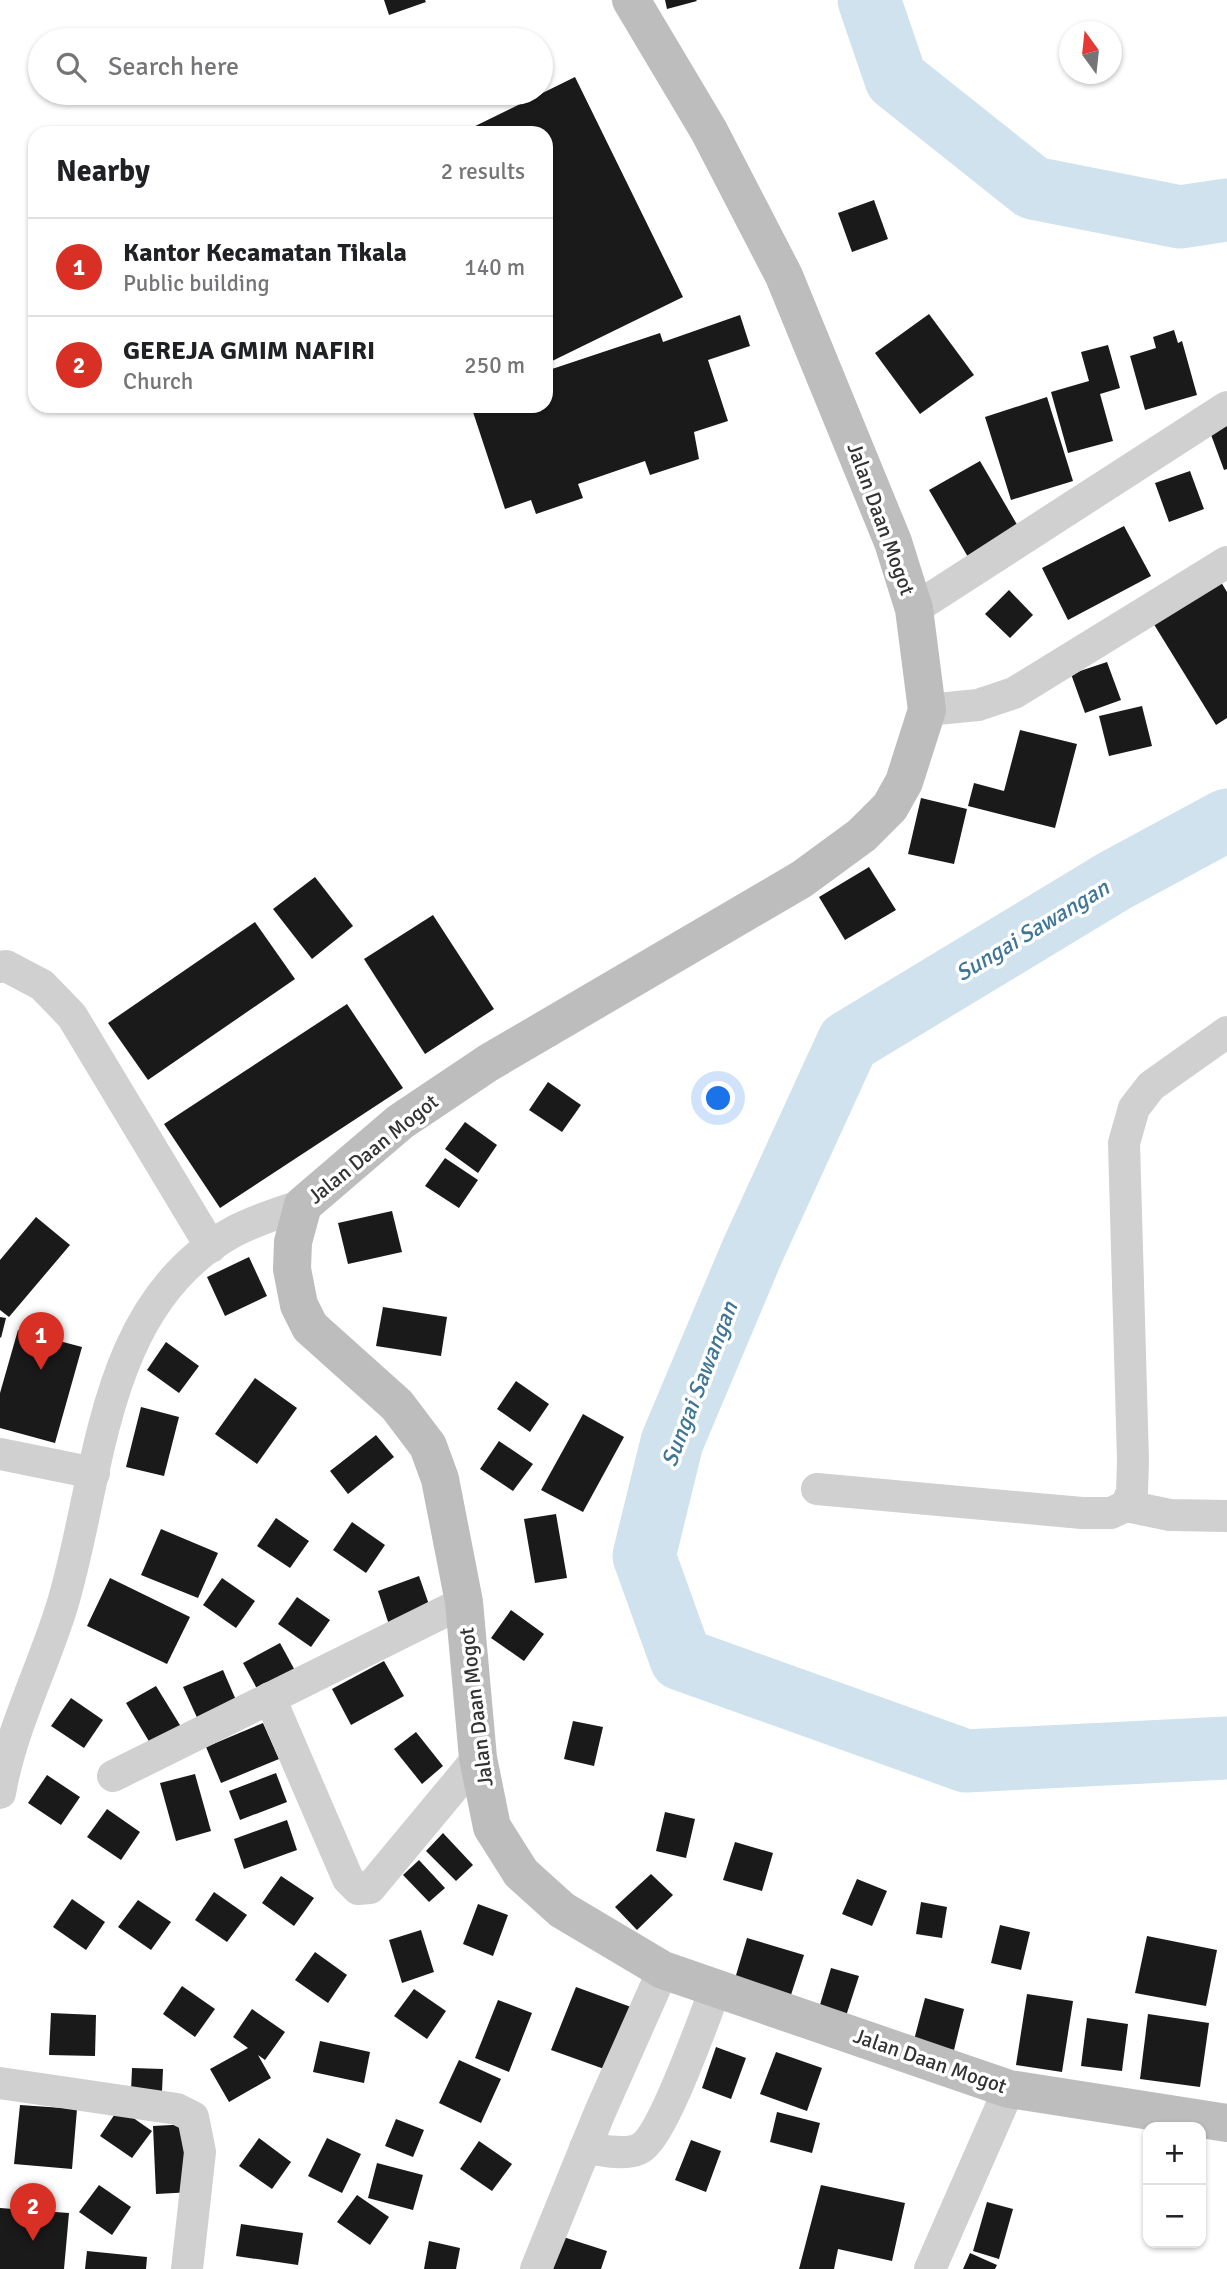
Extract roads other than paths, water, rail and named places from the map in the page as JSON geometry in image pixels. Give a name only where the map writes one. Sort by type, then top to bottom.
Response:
[{"type":"main road","name":"Jalan Daan Mogot","points":[[631,0],[709,131],[784,276],[893,542],[914,609],[927,710],[904,782],[890,807],[862,835],[802,879],[488,1063],[400,1122],[303,1205],[293,1242],[292,1269],[299,1305],[310,1327],[397,1405],[428,1446],[440,1479],[464,1602],[478,1758],[492,1827],[522,1873],[562,1909],[663,1970],[1009,2089],[1227,2123]]},
{"type":"street","points":[[914,609],[1227,407]]},
{"type":"street","points":[[927,710],[978,705],[1014,693],[1227,562]]},
{"type":"street","points":[[0,967],[6,966],[42,985],[72,1016],[211,1247]]},
{"type":"street","points":[[1126,1506],[1132,1492],[1133,1460],[1124,1143],[1134,1108],[1151,1086],[1227,1032]]},
{"type":"street","points":[[0,1793],[8,1760],[62,1605],[111,1397],[128,1348],[148,1315],[185,1269],[211,1247],[256,1222],[303,1205]]},
{"type":"street","points":[[0,1454],[94,1473]]},
{"type":"street","points":[[817,1489],[1082,1513],[1111,1513],[1126,1506],[1170,1515],[1227,1516]]},
{"type":"street","points":[[113,1776],[464,1602]]},
{"type":"street","points":[[270,1698],[348,1879],[358,1889],[370,1888],[478,1758]]},
{"type":"street","points":[[536,2269],[663,1970]]},
{"type":"street","points":[[586,2148],[622,2152],[646,2145],[666,2112],[716,1988]]},
{"type":"street","points":[[0,2083],[177,2109],[193,2118],[200,2152],[187,2269]]},
{"type":"street","points":[[930,2269],[1009,2089]]},
{"type":"waterway","name":"Sungai Sawangan","points":[[869,0],[896,79],[1033,188],[1180,217],[1227,210]]},
{"type":"waterway","name":"Sungai Sawangan","points":[[1227,820],[1114,881],[848,1042],[752,1252],[672,1442],[644,1556],[681,1659],[966,1761],[1227,1748]]},
{"type":"place","name":"Kantor Kecamatan Tikala","points":[[41,1370]]},
{"type":"place","name":"GEREJA GMIM NAFIRI","points":[[33,2241]]}]
